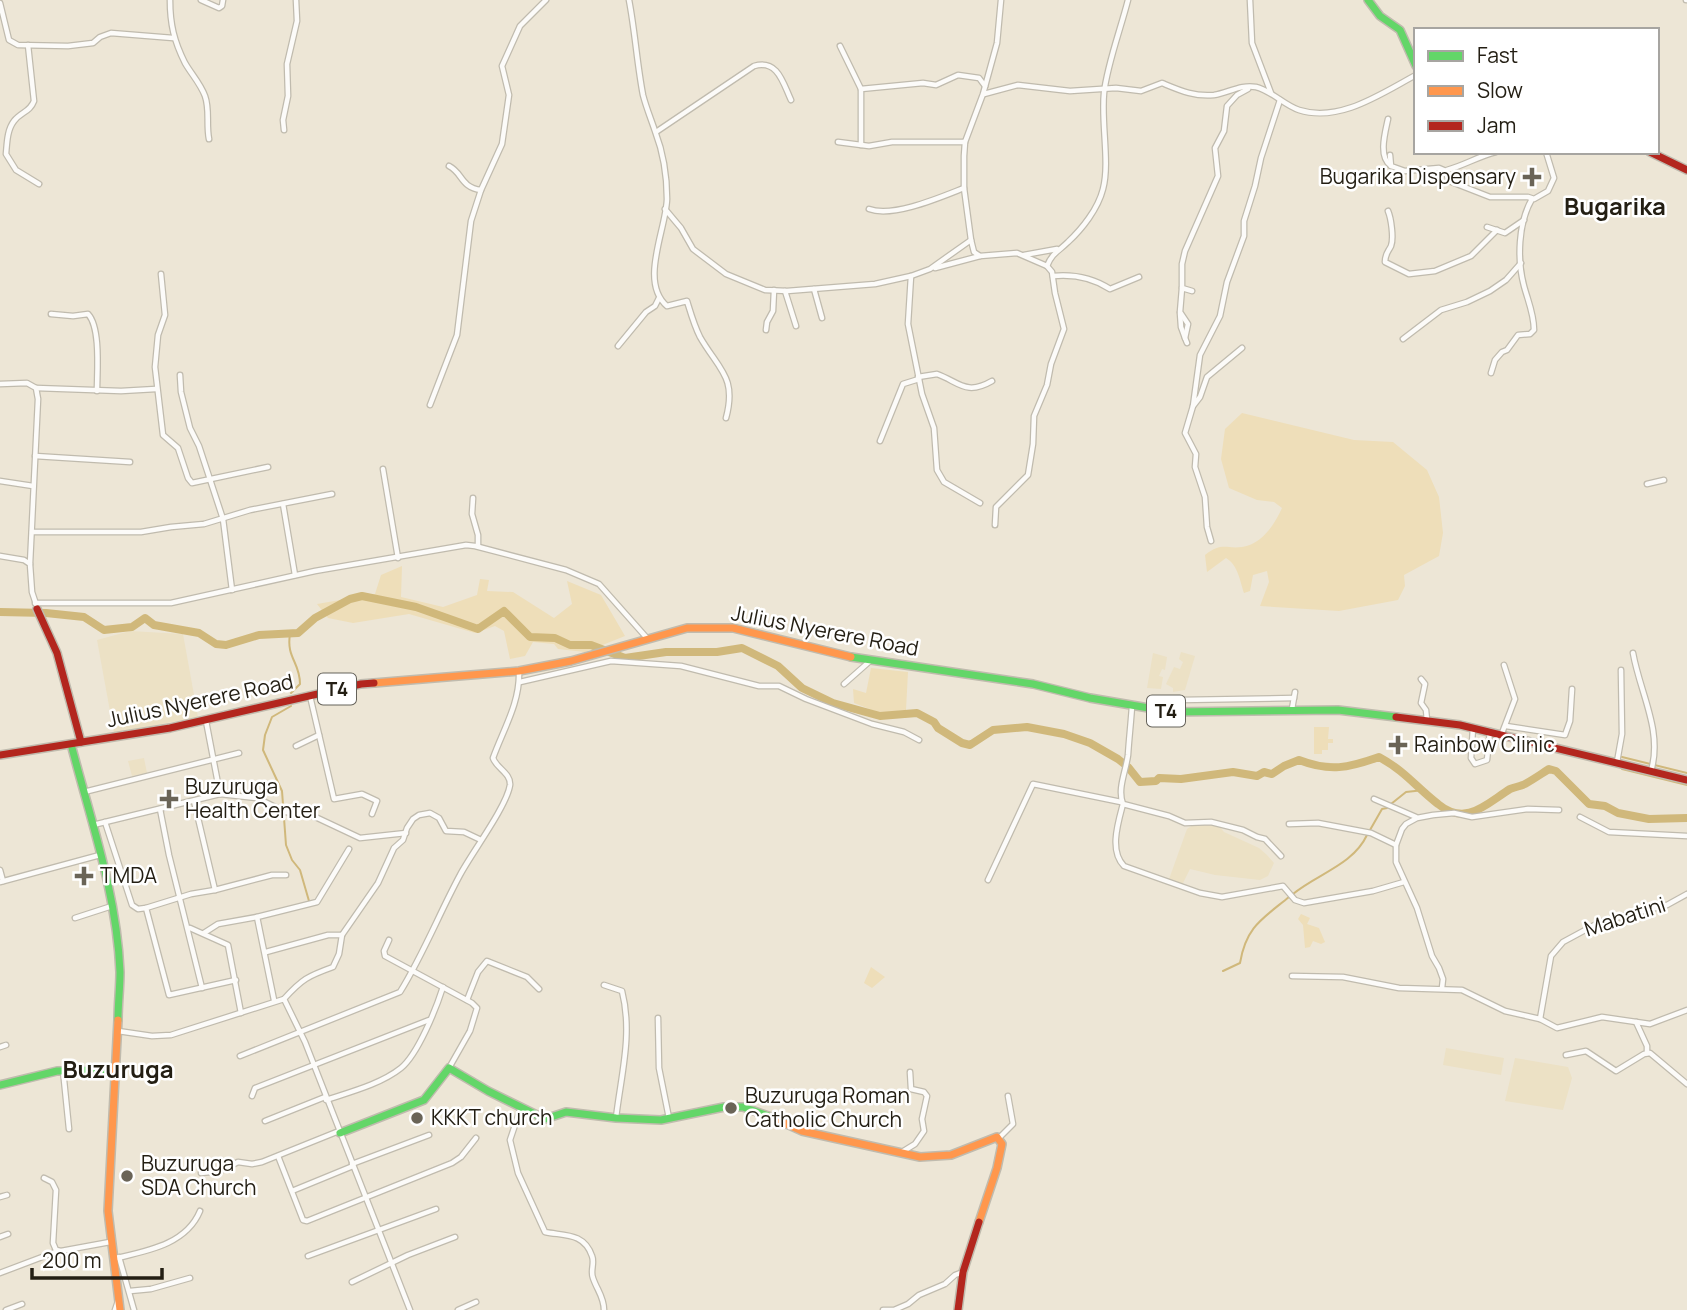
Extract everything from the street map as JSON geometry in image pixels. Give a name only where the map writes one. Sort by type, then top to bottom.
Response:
[{"type":"main road","points":[[1368,0],[1380,16],[1400,30],[1414,62]]},
{"type":"main road","points":[[1653,154],[1687,170]]},
{"type":"main road","points":[[36,606],[57,653],[81,742]]},
{"type":"main road","name":"Julius Nyerere Road","points":[[0,755],[206,721],[351,686],[391,680],[519,671],[595,654],[687,628],[733,628],[870,660],[1033,684],[1090,698],[1172,712],[1338,710],[1427,720],[1490,731],[1504,729],[1550,746],[1617,762],[1653,767],[1687,780]]},
{"type":"main road","points":[[71,744],[112,905],[118,941],[118,1031],[108,1187],[110,1242],[116,1258],[117,1310]]},
{"type":"main road","points":[[0,1085],[31,1075],[78,1067],[115,1070]]},
{"type":"main road","points":[[339,1132],[424,1101],[449,1068],[545,1119],[566,1112],[616,1118],[669,1119],[724,1107],[743,1107],[802,1131],[920,1157],[951,1155],[993,1137],[999,1138],[1002,1144],[997,1168],[963,1272],[958,1310]]},
{"type":"street","points":[[170,0],[169,20],[173,38],[201,85],[206,100],[209,139]]},
{"type":"street","points":[[201,0],[217,8],[221,8],[223,0]]},
{"type":"street","points":[[284,130],[283,120],[288,96],[286,64],[297,21],[296,0]]},
{"type":"street","points":[[430,405],[457,335],[471,221],[481,190],[502,144],[509,95],[502,66],[518,29],[546,0]]},
{"type":"street","points":[[629,0],[644,98],[656,132],[665,177],[665,209],[654,278],[655,291],[659,298],[670,306],[687,301],[694,326],[729,382],[730,399],[726,418]]},
{"type":"street","points":[[980,256],[974,252],[971,240],[964,188],[965,142],[984,94],[999,38],[1002,0]]},
{"type":"street","points":[[665,209],[681,228],[693,249],[720,270],[754,287],[774,290],[875,284],[980,256],[1024,255],[1057,249],[1068,242],[1087,220],[1103,192],[1104,89],[1128,0]]},
{"type":"street","points":[[1250,0],[1252,43],[1271,95]]},
{"type":"street","points":[[0,3],[9,40],[19,45],[68,46],[93,43],[102,36],[120,33],[173,38]]},
{"type":"street","points":[[28,45],[34,101],[28,111],[13,123],[9,131],[6,154],[16,170],[39,184]]},
{"type":"street","points":[[840,46],[861,89],[861,145]]},
{"type":"street","points":[[656,132],[754,66],[761,64],[774,67],[791,100]]},
{"type":"street","points":[[861,89],[923,83],[936,85],[958,75],[979,78],[985,86]]},
{"type":"street","points":[[984,94],[1018,85],[1070,92],[1115,88],[1141,91],[1162,83],[1181,92],[1212,95],[1244,87],[1256,87],[1298,109],[1310,112],[1341,110],[1374,98],[1414,76]]},
{"type":"street","points":[[1186,341],[1180,312],[1185,251],[1218,176],[1215,148],[1224,131],[1227,106],[1237,95],[1256,87]]},
{"type":"street","points":[[1211,541],[1205,497],[1195,467],[1196,454],[1185,436],[1193,406],[1200,355],[1220,316],[1227,282],[1244,236],[1244,221],[1261,158],[1280,100]]},
{"type":"street","points":[[1388,119],[1384,157],[1391,166],[1405,171],[1439,168],[1446,171],[1489,154]]},
{"type":"street","points":[[838,142],[861,145],[965,142]]},
{"type":"street","points":[[1492,373],[1496,360],[1518,335],[1530,334],[1534,330],[1534,317],[1523,283],[1520,240],[1532,199],[1548,191],[1554,178],[1547,154]]},
{"type":"street","points":[[1390,155],[1391,166]]},
{"type":"street","points":[[449,166],[453,167],[467,185],[481,190]]},
{"type":"street","points":[[1446,171],[1451,183],[1471,191],[1490,197],[1532,199]]},
{"type":"street","points":[[869,209],[876,211],[911,206],[964,188]]},
{"type":"street","points":[[1388,211],[1392,239],[1385,262],[1409,274],[1435,271],[1466,258],[1475,253],[1497,230]]},
{"type":"street","points":[[1487,226],[1509,232],[1516,223],[1524,220]]},
{"type":"street","points":[[930,269],[971,240]]},
{"type":"street","points":[[1047,266],[1057,249]]},
{"type":"street","points":[[995,526],[996,508],[1028,475],[1034,416],[1064,332],[1053,276],[1047,266],[1024,255]]},
{"type":"street","points":[[1403,338],[1441,310],[1476,299],[1499,285],[1522,262]]},
{"type":"street","points":[[161,274],[165,315],[158,335],[155,367],[161,430],[166,439],[178,448],[192,483],[268,467]]},
{"type":"street","points":[[911,276],[908,318],[918,378],[934,428],[940,478],[980,503]]},
{"type":"street","points":[[1053,276],[1078,276],[1100,281],[1110,289],[1139,277]]},
{"type":"street","points":[[1182,288],[1192,291]]},
{"type":"street","points":[[814,289],[822,318]]},
{"type":"street","points":[[766,330],[774,305],[774,290]]},
{"type":"street","points":[[785,291],[796,326]]},
{"type":"street","points":[[618,346],[646,312],[655,306],[659,298]]},
{"type":"street","points":[[51,314],[88,314],[92,318],[97,350],[97,391]]},
{"type":"street","points":[[1193,406],[1200,397],[1210,373],[1242,348]]},
{"type":"street","points":[[880,441],[904,384],[937,374],[958,386],[970,388],[992,381]]},
{"type":"street","points":[[180,375],[180,392],[190,428],[199,446],[223,519],[232,590]]},
{"type":"street","points":[[0,384],[27,383],[36,388],[97,391],[156,389]]},
{"type":"street","points":[[36,388],[38,409],[30,564],[36,606],[159,604],[295,575],[467,545],[566,570],[599,584],[646,638]]},
{"type":"street","points":[[35,456],[130,461]]},
{"type":"street","points":[[383,469],[398,558]]},
{"type":"street","points":[[1647,484],[1664,480]]},
{"type":"street","points":[[0,481],[33,486]]},
{"type":"street","points":[[32,532],[141,533],[199,525],[250,510],[332,494]]},
{"type":"street","points":[[473,498],[472,514],[478,546]]},
{"type":"street","points":[[283,504],[295,575]]},
{"type":"street","points":[[0,556],[24,560],[30,564]]},
{"type":"street","points":[[1633,653],[1655,738],[1653,767]]},
{"type":"street","points":[[844,684],[870,660]]},
{"type":"street","points":[[519,682],[611,662],[681,667],[759,686],[779,686],[806,699],[904,732],[919,740]]},
{"type":"street","points":[[1504,665],[1515,699],[1504,729],[1565,735],[1569,729],[1572,689]]},
{"type":"street","points":[[1617,762],[1622,734],[1621,670]]},
{"type":"street","points":[[240,1056],[398,994],[510,785],[507,775],[496,765],[494,758],[505,735],[519,682],[519,671]]},
{"type":"street","points":[[1421,679],[1425,684],[1421,703],[1426,710],[1427,720]]},
{"type":"street","points":[[1172,712],[1176,702],[1180,700],[1295,695],[1292,709]]},
{"type":"street","points":[[310,696],[335,800],[366,795],[377,801],[372,814]]},
{"type":"street","points":[[1132,706],[1115,850],[1118,860],[1124,866],[1200,893],[1222,897],[1283,886],[1298,903],[1347,897],[1404,882]]},
{"type":"street","points":[[206,721],[220,794]]},
{"type":"street","points":[[1473,727],[1471,759],[1475,764],[1488,758],[1490,731]]},
{"type":"street","points":[[1550,746],[1556,734]]},
{"type":"street","points":[[296,746],[319,735]]},
{"type":"street","points":[[83,793],[239,753]]},
{"type":"street","points":[[988,880],[1033,784],[1122,803],[1187,824],[1205,821],[1243,830],[1265,839],[1281,856]]},
{"type":"street","points":[[92,825],[220,794],[257,797],[285,812],[309,814],[360,838],[406,833]]},
{"type":"street","points":[[1374,799],[1417,818]]},
{"type":"street","points":[[194,801],[215,890]]},
{"type":"street","points":[[1441,988],[1443,979],[1432,956],[1417,908],[1396,862],[1396,845],[1402,829],[1417,818],[1454,813],[1472,817],[1528,808],[1559,810]]},
{"type":"street","points":[[160,809],[165,840],[202,988]]},
{"type":"street","points":[[118,1031],[152,1036],[171,1035],[284,999],[307,977],[333,967],[339,954],[342,935],[378,883],[394,848],[403,841],[413,819],[419,815],[430,813],[439,818],[446,831],[464,832],[481,840]]},
{"type":"street","points":[[1580,817],[1609,832],[1687,836]]},
{"type":"street","points":[[105,822],[131,905],[138,909],[272,875],[286,875]]},
{"type":"street","points":[[1289,824],[1318,823],[1361,831],[1396,845]]},
{"type":"street","points":[[204,933],[218,924],[317,902],[349,849]]},
{"type":"street","points":[[0,870],[1,881],[100,855]]},
{"type":"street","name":"Mabatini","points":[[1540,1019],[1551,957],[1570,936],[1600,922],[1667,905],[1687,894]]},
{"type":"street","points":[[75,918],[112,905]]},
{"type":"street","points":[[146,908],[167,993],[172,996],[236,980]]},
{"type":"street","points":[[257,916],[274,1000]]},
{"type":"street","points":[[189,928],[228,945],[241,1013]]},
{"type":"street","points":[[265,952],[332,934],[342,935]]},
{"type":"street","points":[[389,940],[384,951],[385,956],[475,1005],[477,1013],[467,1038],[449,1068]]},
{"type":"street","points":[[467,1000],[485,962],[527,977],[539,989]]},
{"type":"street","points":[[1292,976],[1343,977],[1399,988],[1462,990],[1505,1011],[1540,1019],[1551,1026],[1561,1028],[1596,1017],[1650,1024],[1687,1010]]},
{"type":"street","points":[[604,985],[622,991],[627,1022],[625,1068],[619,1088],[616,1118]]},
{"type":"street","points":[[265,1121],[371,1083],[402,1067],[418,1046],[443,987]]},
{"type":"street","points":[[284,999],[301,1033],[410,1310]]},
{"type":"street","points":[[658,1018],[659,1068],[669,1119]]},
{"type":"street","points":[[252,1096],[252,1090],[255,1088],[429,1020]]},
{"type":"street","points":[[1636,1022],[1647,1046],[1647,1053]]},
{"type":"street","points":[[0,1047],[6,1045]]},
{"type":"street","points":[[1566,1055],[1586,1051],[1616,1072],[1647,1053]]},
{"type":"street","points":[[1647,1053],[1687,1084]]},
{"type":"street","points":[[63,1069],[69,1129]]},
{"type":"street","points":[[902,1152],[923,1135],[923,1114],[927,1096],[924,1092],[911,1089],[910,1072]]},
{"type":"street","points":[[999,1138],[1013,1124],[1008,1097]]},
{"type":"street","points":[[521,1107],[510,1140],[518,1173],[545,1231],[572,1235],[590,1252],[593,1260],[591,1273],[604,1300],[604,1310]]},
{"type":"street","points":[[201,1173],[220,1171],[238,1163],[256,1164],[339,1132]]},
{"type":"street","points":[[292,1191],[429,1135]]},
{"type":"street","points":[[278,1156],[303,1220],[307,1221],[452,1163],[461,1157],[476,1138]]},
{"type":"street","points":[[44,1178],[52,1182],[56,1190],[53,1242],[56,1250],[60,1250]]},
{"type":"street","points":[[0,1197],[7,1195]]},
{"type":"street","points":[[308,1256],[436,1209]]},
{"type":"street","points":[[134,1310],[130,1291],[116,1258],[152,1249],[175,1239],[190,1227],[201,1211]]},
{"type":"street","points":[[0,1237],[9,1234]]},
{"type":"street","points":[[352,1282],[391,1262],[455,1237]]},
{"type":"street","points":[[0,1273],[60,1250],[110,1242]]},
{"type":"street","points":[[883,1310],[894,1310],[908,1304],[919,1295],[945,1284],[963,1272]]},
{"type":"street","points":[[130,1291],[150,1289],[190,1278]]},
{"type":"street","points":[[458,1310],[476,1302]]},
{"type":"street","points":[[6,1310],[22,1304]]},
{"type":"shaded area","points":[[1242,413],[1354,440],[1393,442],[1427,470],[1439,497],[1443,533],[1439,556],[1404,575],[1405,586],[1398,600],[1339,611],[1260,606],[1269,582],[1267,571],[1253,575],[1250,591],[1244,593],[1236,569],[1226,558],[1207,572],[1205,555],[1220,547],[1242,547],[1256,542],[1272,527],[1282,508],[1274,502],[1257,500],[1229,488],[1221,459],[1225,429]]},
{"type":"shaded area","points":[[402,566],[401,597],[443,607],[477,595],[480,579],[489,580],[487,591],[513,592],[554,618],[572,604],[567,581],[601,595],[625,636],[585,652],[558,649],[554,644],[533,642],[525,656],[510,659],[504,631],[495,626],[475,633],[409,614],[353,623],[328,618],[317,604],[375,594],[381,575]]},
{"type":"shaded area","points":[[130,631],[183,634],[198,717],[114,733],[97,640]]},
{"type":"shaded area","points":[[1181,652],[1195,656],[1185,690],[1173,692],[1173,688],[1166,684],[1174,667],[1180,669],[1183,662],[1179,659]]},
{"type":"shaded area","points":[[1153,653],[1167,657],[1165,670],[1162,669],[1159,676],[1163,677],[1161,689],[1147,688]]},
{"type":"shaded area","points":[[871,668],[908,672],[906,710],[880,713],[854,703],[853,689],[866,693]]},
{"type":"shaded area","points":[[1314,727],[1329,727],[1328,739],[1333,739],[1333,743],[1328,743],[1328,750],[1322,750],[1322,754],[1314,754]]},
{"type":"shaded area","points":[[144,758],[147,773],[132,776],[128,761]]},
{"type":"shaded area","points":[[1199,821],[1219,826],[1224,832],[1259,848],[1274,863],[1268,876],[1260,880],[1190,869],[1182,885],[1168,882],[1187,829]]},
{"type":"shaded area","points":[[1301,914],[1310,918],[1307,924],[1319,928],[1325,942],[1321,944],[1313,941],[1310,947],[1305,948],[1303,925],[1298,919]]},
{"type":"shaded area","points":[[871,967],[885,977],[872,988],[864,983]]},
{"type":"shaded area","points":[[1446,1048],[1504,1058],[1501,1075],[1443,1065]]},
{"type":"shaded area","points":[[1515,1058],[1568,1067],[1572,1078],[1563,1110],[1505,1101]]},
{"type":"waterway","points":[[0,612],[84,617],[104,630],[132,627],[145,618],[154,625],[199,633],[216,644],[226,645],[259,635],[298,633],[315,618],[350,599],[362,596],[416,607],[478,629],[504,611],[530,637],[555,638],[570,645],[591,645],[625,658],[666,652],[717,652],[742,648],[778,666],[802,688],[833,703],[880,716],[917,713],[962,743],[970,745],[993,730],[1027,727],[1064,734],[1090,743],[1118,759],[1140,782],[1233,772],[1257,776],[1264,772],[1272,774],[1299,760],[1320,766],[1339,767],[1379,757],[1438,804],[1448,811],[1458,813],[1476,811],[1510,789],[1525,784],[1549,769],[1556,771],[1589,804],[1649,819],[1687,818]]},
{"type":"waterway","points":[[290,634],[291,655],[298,670],[300,684],[291,693]]},
{"type":"waterway","points":[[291,706],[272,717],[263,750],[282,791],[286,845],[300,870],[309,901]]},
{"type":"waterway","points":[[1622,757],[1687,773]]},
{"type":"waterway","points":[[1622,769],[1687,785]]},
{"type":"waterway","points":[[1391,804],[1406,792],[1424,790]]},
{"type":"waterway","points":[[1370,830],[1382,809],[1387,808]]},
{"type":"waterway","points":[[1293,894],[1344,862],[1367,835]]},
{"type":"waterway","points":[[1223,971],[1240,963],[1251,932],[1263,918],[1289,897]]},
{"type":"traffic: fast","points":[[1368,0],[1380,16],[1400,30],[1414,62]]},
{"type":"traffic: fast","points":[[851,657],[1033,684],[1090,698],[1172,712],[1338,710],[1396,717]]},
{"type":"traffic: fast","points":[[71,744],[102,856],[114,914],[120,972],[118,1020]]},
{"type":"traffic: fast","points":[[340,1133],[424,1100],[449,1068],[545,1119],[566,1112],[661,1120],[724,1107],[743,1107],[771,1117]]},
{"type":"traffic: fast","points":[[0,1085],[57,1071],[115,1070]]},
{"type":"traffic: slow","points":[[374,683],[519,671],[571,661],[687,628],[733,628],[851,657]]},
{"type":"traffic: slow","points":[[118,1020],[108,1211],[120,1310]]},
{"type":"traffic: slow","points":[[771,1117],[802,1131],[920,1157],[951,1155],[997,1137],[1002,1144],[997,1168],[979,1222]]},
{"type":"traffic: jam","points":[[1654,154],[1687,170]]},
{"type":"traffic: jam","points":[[37,609],[57,653],[81,742]]},
{"type":"traffic: jam","points":[[0,755],[170,728],[374,683]]},
{"type":"traffic: jam","points":[[1396,717],[1460,725],[1687,780]]},
{"type":"traffic: jam","points":[[958,1310],[963,1272],[979,1222]]},
{"type":"place","name":"Bugarika Dispensary","points":[[1532,177]]},
{"type":"place","name":"Rainbow Clinic","points":[[1398,745]]},
{"type":"place","name":"Buzuruga Health Center","points":[[169,799]]},
{"type":"place","name":"TMDA","points":[[84,876]]},
{"type":"place","name":"Buzuruga Roman Catholic Church","points":[[731,1108]]},
{"type":"place","name":"KKKT church","points":[[417,1118]]},
{"type":"place","name":"Buzuruga SDA Church","points":[[127,1176]]},
{"type":"district","name":"Bugarika","points":[[1615,207]]},
{"type":"district","name":"Buzuruga","points":[[118,1070]]}]
